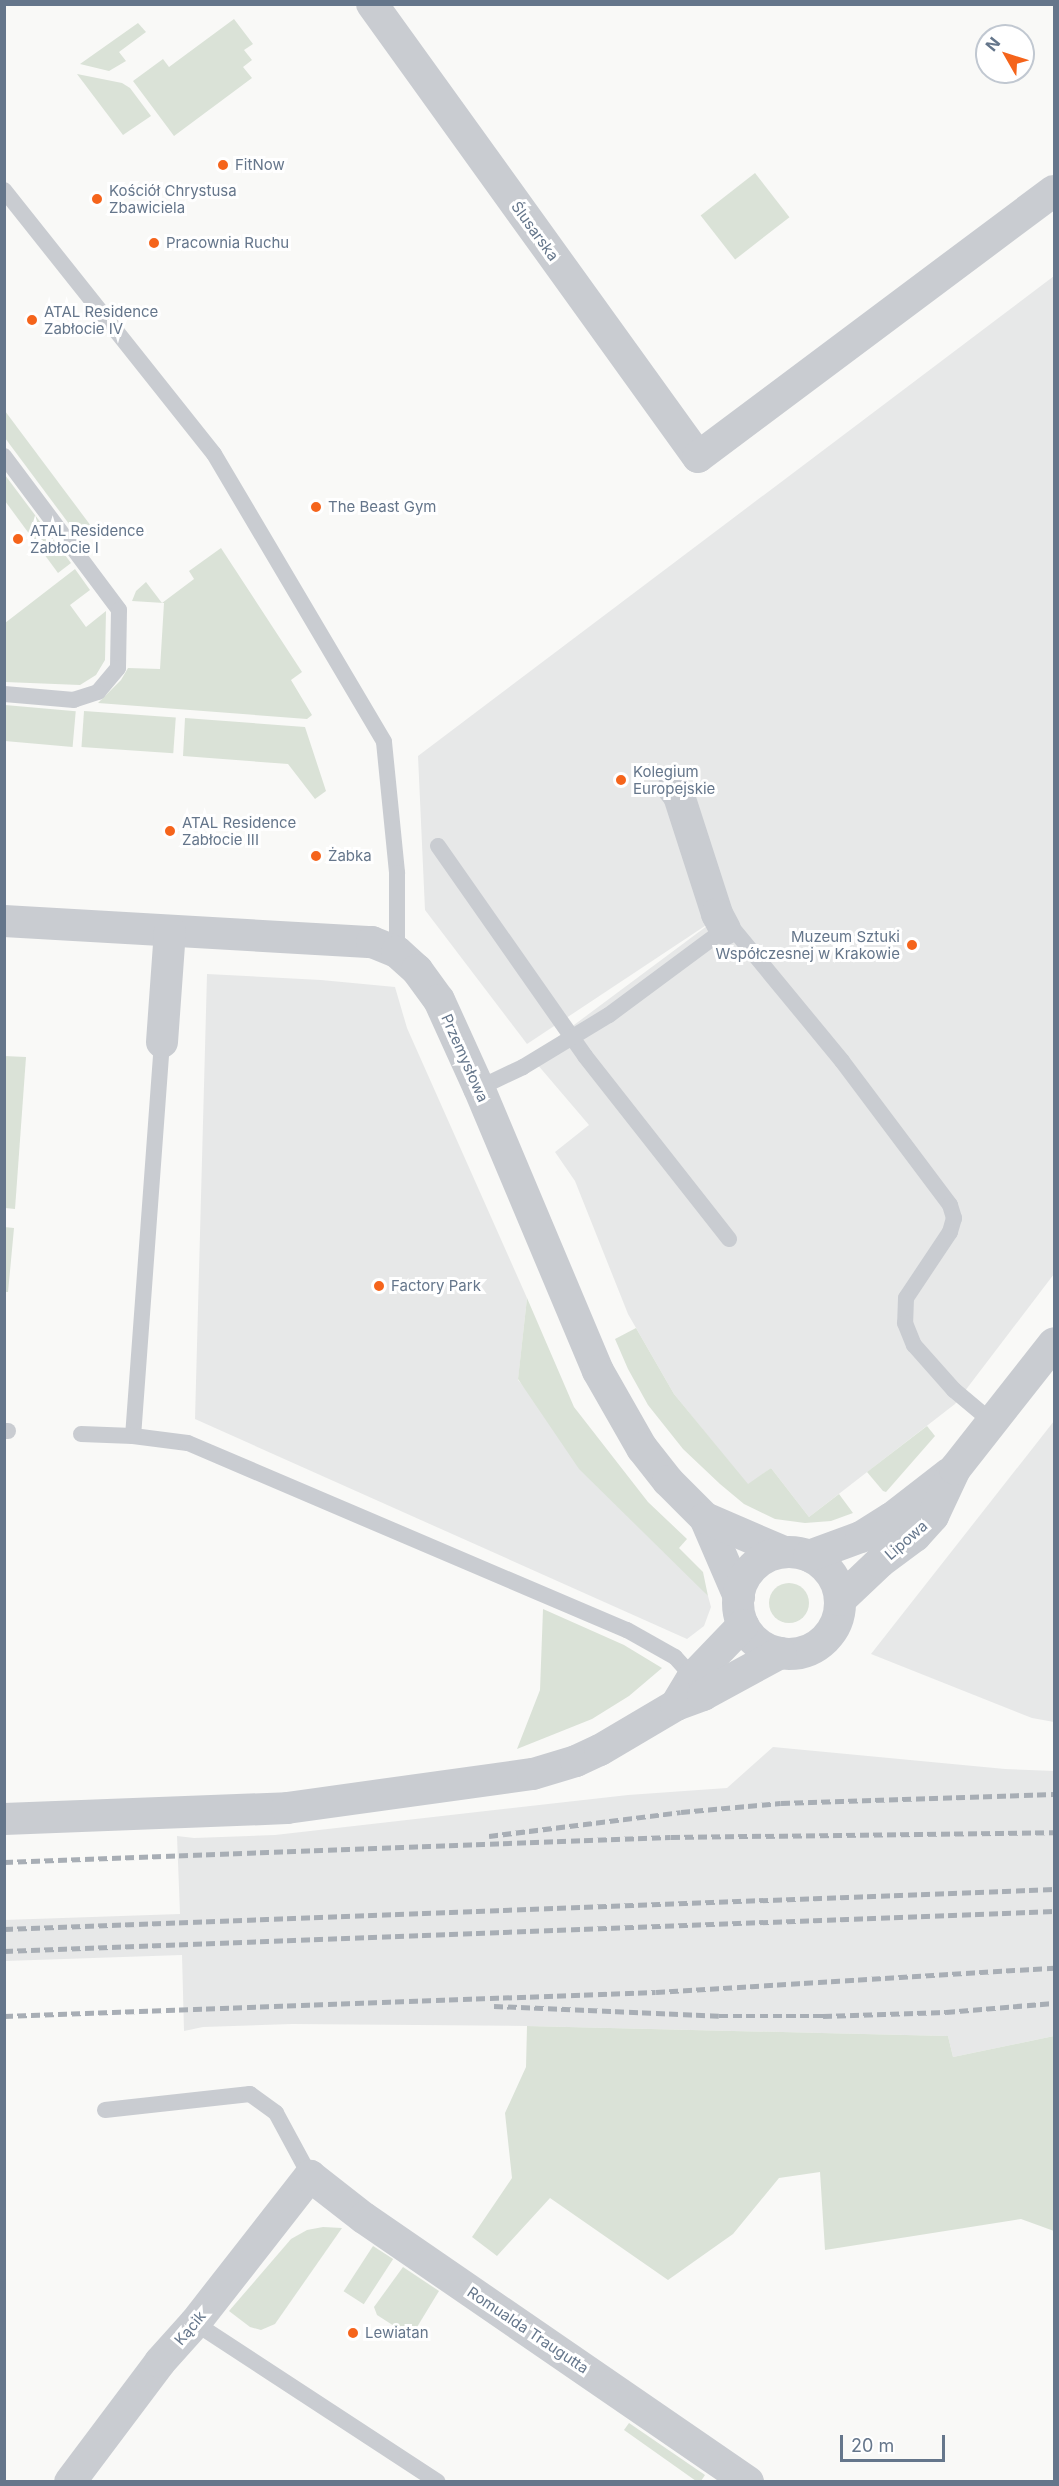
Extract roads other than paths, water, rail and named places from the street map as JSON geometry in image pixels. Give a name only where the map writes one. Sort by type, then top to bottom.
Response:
[{"type":"street","name":"Ślusarska","points":[[372,4],[698,457],[1054,191]]},
{"type":"street","points":[[673,788],[679,796],[717,914],[725,929]]},
{"type":"street","name":"Przemysłowa","points":[[4,921],[372,942],[397,952],[417,970],[439,1000],[598,1371],[642,1448],[668,1481],[705,1518],[796,1554]]},
{"type":"street","points":[[162,1042],[170,931]]},
{"type":"street","name":"Lipowa","points":[[840,1600],[880,1562],[915,1536],[933,1516],[955,1469],[1054,1342]]},
{"type":"street","name":"Lipowa","points":[[796,1554],[861,1538],[892,1518],[955,1469]]},
{"type":"street","name":"Przemysłowa","points":[[705,1518],[741,1611]]},
{"type":"street","points":[[676,1705],[693,1677],[741,1611],[744,1581],[754,1567],[768,1557],[796,1554],[831,1574],[840,1600],[839,1615],[823,1641],[810,1650],[795,1654],[780,1653],[758,1644],[741,1611]]},
{"type":"street","points":[[4,1819],[287,1808],[506,1779],[576,1761],[622,1739],[676,1705],[703,1695],[780,1653]]},
{"type":"street","name":"Kącik","points":[[70,2481],[160,2362],[195,2323],[310,2176]]},
{"type":"street","name":"Romualda Traugutta","points":[[310,2176],[364,2218],[748,2481]]},
{"type":"lane","points":[[4,190],[214,454],[384,742],[397,873],[397,952]]},
{"type":"lane","points":[[4,456],[119,610],[118,668],[98,692],[74,700],[4,694]]},
{"type":"lane","points":[[438,846],[572,1039],[729,1239]]},
{"type":"lane","points":[[479,1089],[572,1039],[609,1015],[730,926],[842,1061],[950,1204],[954,1218],[950,1232],[906,1298],[905,1323],[915,1345],[954,1390],[991,1421]]},
{"type":"lane","points":[[133,1436],[162,1042]]},
{"type":"lane","points":[[81,1434],[133,1436],[188,1443],[627,1630],[675,1657],[693,1677]]},
{"type":"lane","points":[[105,2110],[250,2094],[276,2113],[310,2176]]},
{"type":"lane","points":[[195,2323],[438,2481]]},
{"type":"railway","points":[[489,1836],[681,1812],[781,1803],[1054,1794]]},
{"type":"railway","points":[[4,1862],[671,1837],[1054,1832]]},
{"type":"railway","points":[[4,1929],[1054,1889]]},
{"type":"railway","points":[[4,1951],[1054,1911]]},
{"type":"railway","points":[[4,2016],[656,1992],[1054,1968]]},
{"type":"railway","points":[[494,2006],[719,2016],[823,2016],[946,2012],[1054,2003]]},
{"type":"place","name":"FitNow","points":[[223,165]]},
{"type":"place","name":"Kościół Chrystusa Zbawiciela","points":[[97,199]]},
{"type":"place","name":"Pracownia Ruchu","points":[[154,243]]},
{"type":"place","name":"ATAL Residence Zabłocie IV","points":[[32,320]]},
{"type":"place","name":"The Beast Gym","points":[[316,507]]},
{"type":"place","name":"ATAL Residence Zabłocie I","points":[[18,539]]},
{"type":"place","name":"Kolegium Europejskie","points":[[621,780]]},
{"type":"place","name":"ATAL Residence Zabłocie III","points":[[170,831]]},
{"type":"place","name":"Żabka","points":[[316,856]]},
{"type":"place","name":"Muzeum Sztuki Współczesnej w Krakowie","points":[[912,945]]},
{"type":"place","name":"Factory Park","points":[[379,1286]]},
{"type":"place","name":"Lewiatan","points":[[353,2333]]}]
